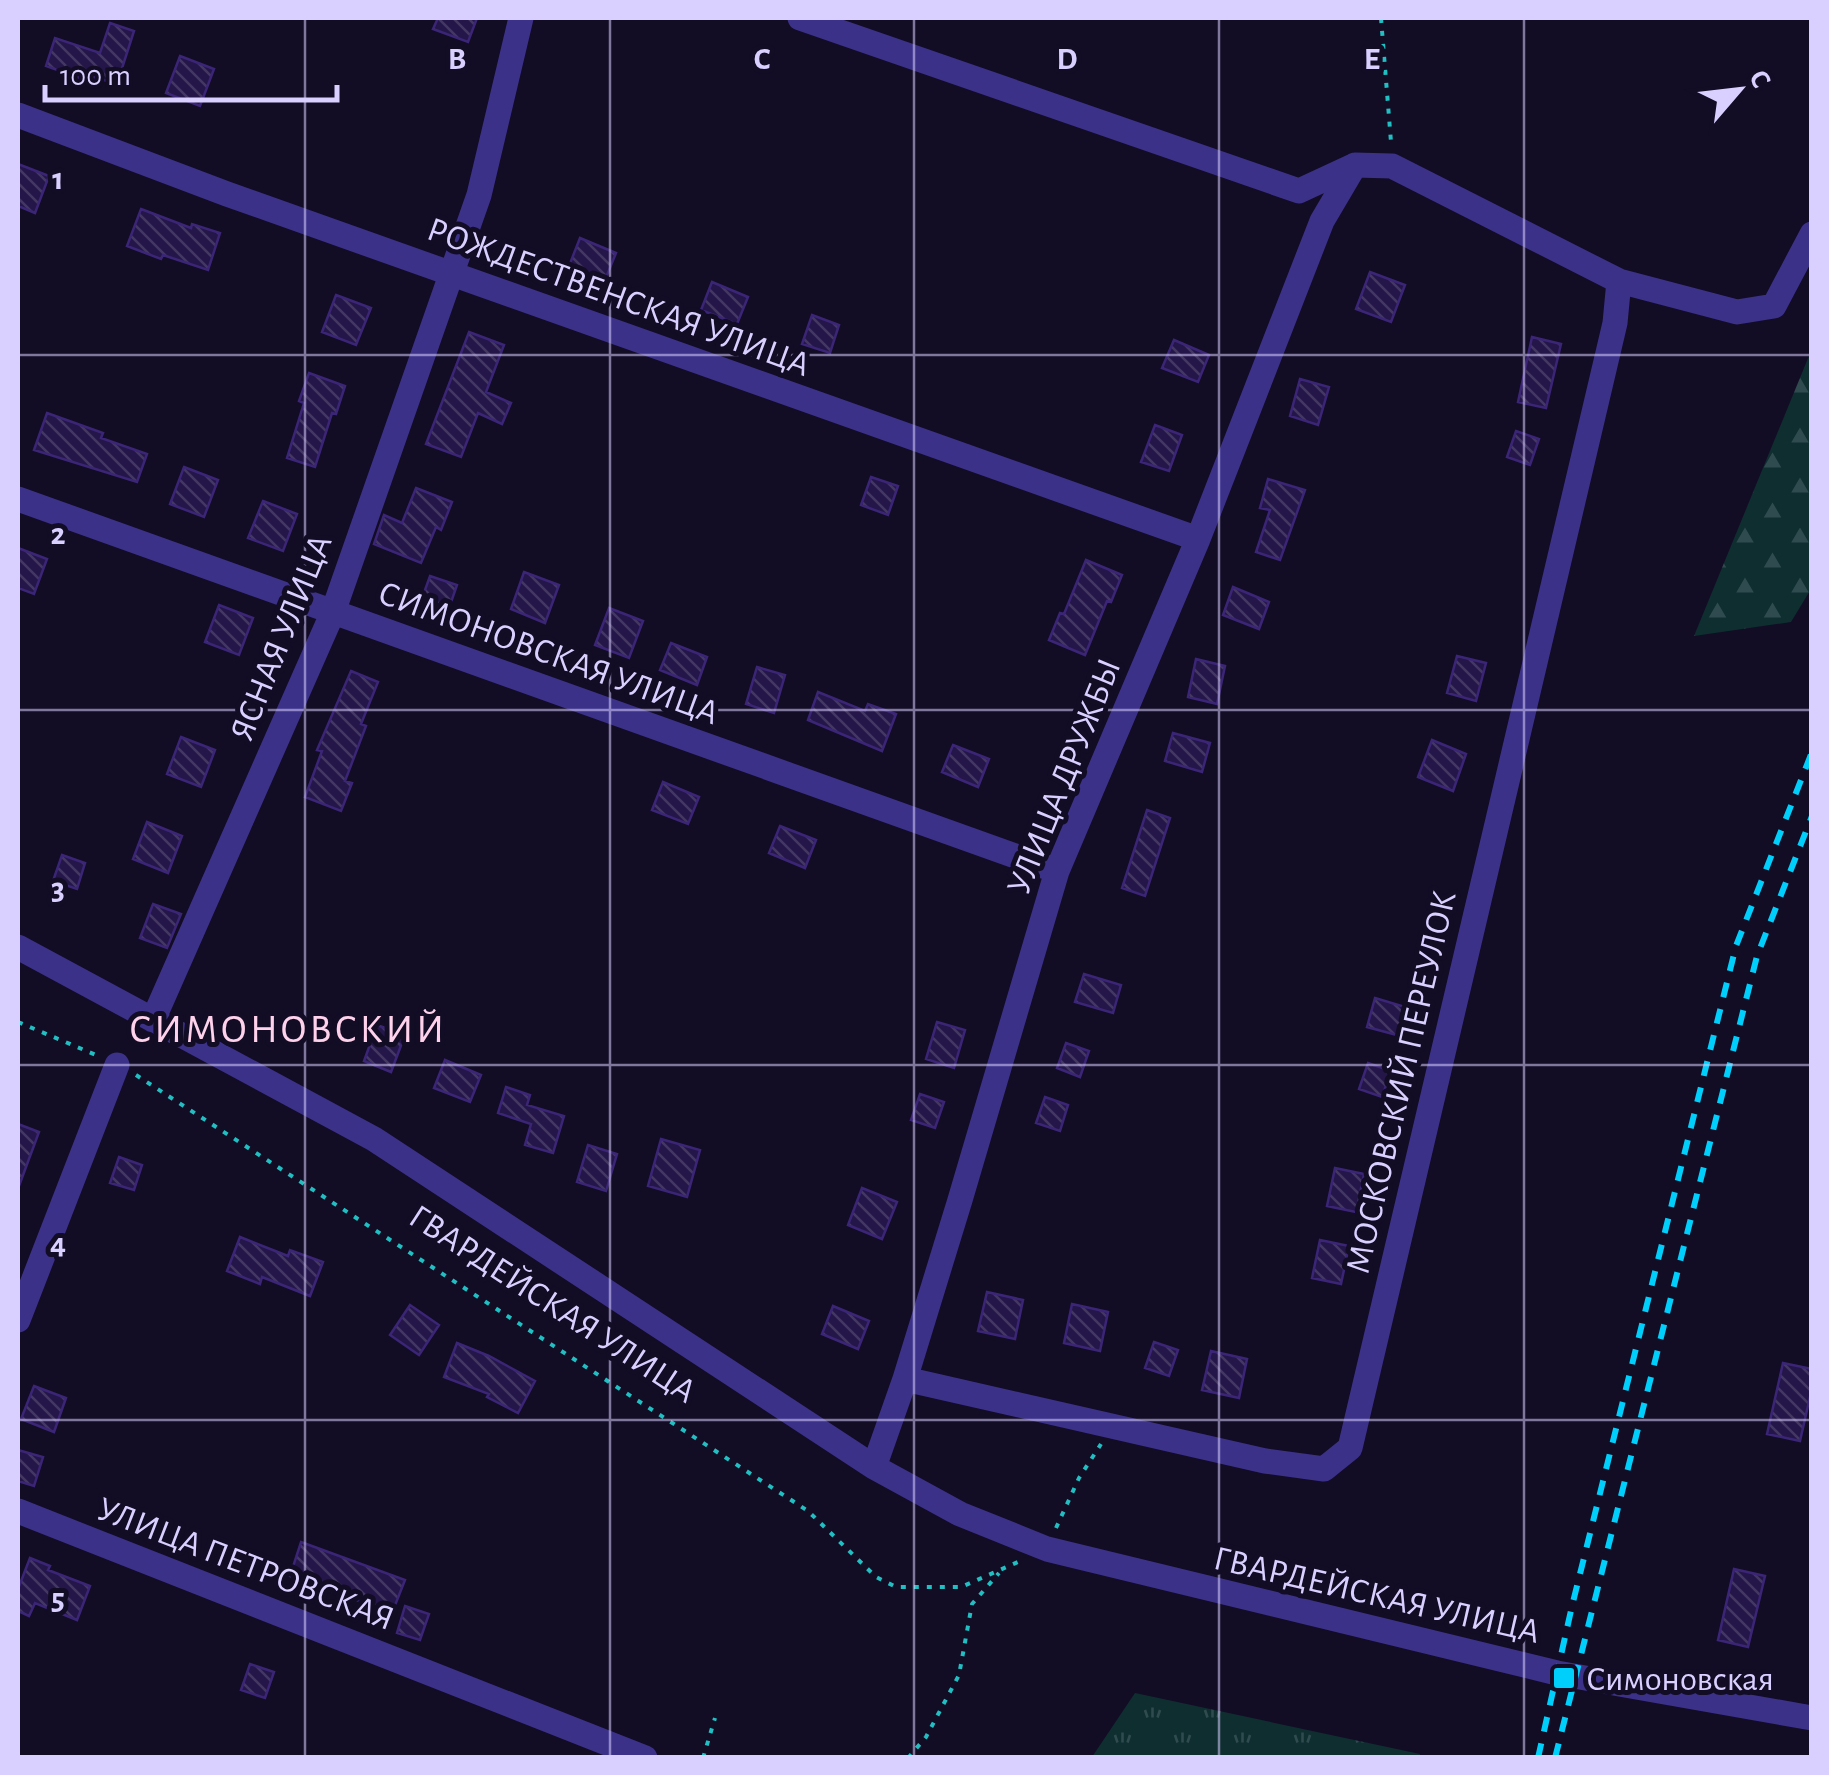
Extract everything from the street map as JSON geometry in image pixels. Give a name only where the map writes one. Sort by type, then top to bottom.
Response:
[{"type":"street","name":"ЯСНАЯ УЛИЦА","points":[[152,1020],[333,612],[453,274],[478,195],[521,18]]},
{"type":"street","points":[[800,18],[1298,190],[1355,165],[1392,166],[1619,282],[1737,312],[1774,306],[1812,234]]},
{"type":"street","name":"РОЖДЕСТВЕНСКАЯ УЛИЦА","points":[[18,115],[227,194],[1198,539]]},
{"type":"street","name":"УЛИЦА ДРУЖБЫ","points":[[874,1467],[905,1379],[1056,872],[1198,539],[1322,220],[1355,165]]},
{"type":"street","name":"МОСКОВСКИЙ ПЕРЕУЛОК","points":[[905,1379],[1265,1461],[1324,1470],[1350,1448],[1614,323],[1619,282]]},
{"type":"street","name":"СИМОНОВСКАЯ УЛИЦА","points":[[18,499],[1056,872]]},
{"type":"street","name":"ГВАРДЕЙСКАЯ УЛИЦА","points":[[18,948],[374,1139],[874,1467],[960,1514],[1047,1549],[1557,1673],[1812,1718]]},
{"type":"street","points":[[18,1320],[117,1065]]},
{"type":"street","name":"УЛИЦА ПЕТРОВСКАЯ","points":[[18,1510],[645,1758]]},
{"type":"path","points":[[1381,18],[1392,166]]},
{"type":"path","name":"ГВАРДЕЙСКАЯ УЛИЦА","points":[[18,1022],[142,1078],[808,1512],[876,1577],[896,1587],[961,1587],[1047,1549]]},
{"type":"path","points":[[1047,1549],[1078,1478],[1112,1426]]},
{"type":"path","points":[[908,1758],[926,1738],[959,1675],[972,1604],[1002,1569]]},
{"type":"path","points":[[703,1758],[715,1718]]},
{"type":"green space","points":[[1811,351],[1811,589],[1791,622],[1694,636]]},
{"type":"green space","points":[[1135,1693],[1420,1754],[1419,1758],[1092,1757]]},
{"type":"building","points":[[438,18],[477,18],[468,42],[433,29]]},
{"type":"building","points":[[110,23],[134,31],[117,84],[84,74],[83,79],[46,66],[55,38],[100,53]]},
{"type":"building","points":[[180,56],[214,69],[200,106],[166,93]]},
{"type":"building","points":[[18,164],[49,176],[35,213],[18,206]]},
{"type":"building","points":[[141,209],[191,228],[192,224],[220,233],[208,270],[127,246]]},
{"type":"building","points":[[580,238],[616,253],[605,280],[569,266]]},
{"type":"building","points":[[1370,272],[1405,285],[1391,322],[1356,309]]},
{"type":"building","points":[[712,282],[748,297],[737,324],[701,310]]},
{"type":"building","points":[[336,295],[371,308],[356,345],[322,332]]},
{"type":"building","points":[[812,315],[839,325],[830,353],[802,344]]},
{"type":"building","points":[[469,332],[504,345],[486,392],[511,403],[502,424],[478,413],[461,457],[426,444]]},
{"type":"building","points":[[1532,337],[1561,344],[1546,408],[1518,402]]},
{"type":"building","points":[[1174,340],[1209,355],[1198,382],[1162,368]]},
{"type":"building","points":[[309,373],[345,386],[315,467],[287,458]]},
{"type":"building","points":[[1300,379],[1329,387],[1318,425],[1290,416]]},
{"type":"building","points":[[47,413],[147,454],[137,482],[34,450]]},
{"type":"building","points":[[1155,425],[1182,435],[1169,471],[1141,462]]},
{"type":"building","points":[[1516,431],[1539,439],[1530,465],[1507,457]]},
{"type":"building","points":[[184,467],[218,480],[204,517],[170,504]]},
{"type":"building","points":[[871,477],[898,486],[888,515],[861,505]]},
{"type":"building","points":[[1268,479],[1305,490],[1280,560],[1256,552],[1270,510],[1260,508]]},
{"type":"building","points":[[416,488],[452,502],[421,563],[374,544],[384,515],[402,523]]},
{"type":"building","points":[[263,501],[297,514],[283,551],[248,538]]},
{"type":"building","points":[[18,548],[47,559],[34,594],[18,588]]},
{"type":"building","points":[[1086,560],[1122,575],[1085,655],[1049,640]]},
{"type":"building","points":[[524,572],[559,585],[545,623],[511,609]]},
{"type":"building","points":[[430,576],[457,585],[447,614],[420,604]]},
{"type":"building","points":[[1233,587],[1269,602],[1259,629],[1223,615]]},
{"type":"building","points":[[219,605],[253,618],[239,655],[205,642]]},
{"type":"building","points":[[609,608],[643,621],[629,658],[595,645]]},
{"type":"building","points":[[671,643],[707,657],[697,685],[660,670]]},
{"type":"building","points":[[1457,656],[1486,663],[1476,701],[1447,693]]},
{"type":"building","points":[[1196,659],[1225,666],[1217,704],[1188,697]]},
{"type":"building","points":[[757,667],[785,675],[774,713],[746,704]]},
{"type":"building","points":[[351,671],[378,682],[361,724],[366,726],[345,781],[352,783],[341,811],[305,797],[322,751],[317,750]]},
{"type":"building","points":[[818,692],[865,711],[868,704],[896,714],[882,751],[808,720]]},
{"type":"building","points":[[1173,733],[1210,743],[1202,772],[1165,761]]},
{"type":"building","points":[[181,737],[215,750],[201,787],[167,774]]},
{"type":"building","points":[[1432,740],[1466,754],[1453,791],[1418,777]]},
{"type":"building","points":[[953,745],[989,759],[978,787],[942,772]]},
{"type":"building","points":[[663,782],[699,797],[688,824],[652,810]]},
{"type":"building","points":[[1147,810],[1170,818],[1145,896],[1122,888]]},
{"type":"building","points":[[147,822],[182,836],[168,873],[133,859]]},
{"type":"building","points":[[780,826],[816,840],[805,868],[769,853]]},
{"type":"building","points":[[62,855],[85,863],[77,889],[53,881]]},
{"type":"building","points":[[153,904],[181,914],[167,948],[140,938]]},
{"type":"building","points":[[1084,974],[1121,985],[1113,1013],[1075,1002]]},
{"type":"building","points":[[1375,998],[1412,1009],[1404,1037],[1367,1027]]},
{"type":"building","points":[[937,1022],[965,1030],[954,1068],[926,1059]]},
{"type":"building","points":[[377,1025],[405,1035],[391,1072],[364,1061]]},
{"type":"building","points":[[1066,1043],[1089,1051],[1080,1077],[1057,1068]]},
{"type":"building","points":[[445,1060],[481,1075],[470,1102],[434,1088]]},
{"type":"building","points":[[1368,1063],[1391,1071],[1382,1097],[1359,1089]]},
{"type":"building","points":[[506,1087],[530,1095],[527,1105],[564,1116],[553,1153],[525,1145],[531,1124],[498,1113]]},
{"type":"building","points":[[920,1094],[944,1102],[935,1128],[911,1120]]},
{"type":"building","points":[[1045,1097],[1068,1105],[1060,1131],[1036,1123]]},
{"type":"building","points":[[18,1124],[39,1132],[19,1186],[18,1186]]},
{"type":"building","points":[[661,1139],[700,1150],[687,1197],[648,1186]]},
{"type":"building","points":[[588,1145],[617,1154],[606,1191],[577,1182]]},
{"type":"building","points":[[119,1157],[142,1165],[134,1190],[110,1183]]},
{"type":"building","points":[[1335,1168],[1364,1174],[1356,1212],[1327,1206]]},
{"type":"building","points":[[862,1188],[897,1202],[882,1239],[848,1225]]},
{"type":"building","points":[[240,1237],[288,1256],[290,1250],[323,1262],[310,1296],[262,1277],[260,1284],[227,1271]]},
{"type":"building","points":[[1320,1240],[1349,1246],[1341,1284],[1312,1278]]},
{"type":"building","points":[[987,1292],[1023,1300],[1015,1339],[978,1331]]},
{"type":"building","points":[[1072,1304],[1108,1312],[1100,1351],[1064,1343]]},
{"type":"building","points":[[410,1305],[439,1325],[419,1355],[390,1335]]},
{"type":"building","points":[[833,1306],[869,1321],[858,1349],[822,1334]]},
{"type":"building","points":[[1154,1342],[1178,1350],[1169,1376],[1145,1368]]},
{"type":"building","points":[[457,1343],[535,1381],[518,1413],[487,1397],[489,1394],[444,1377]]},
{"type":"building","points":[[1211,1351],[1247,1359],[1239,1398],[1202,1390]]},
{"type":"building","points":[[1783,1363],[1812,1369],[1812,1388],[1800,1441],[1767,1434]]},
{"type":"building","points":[[34,1386],[66,1398],[54,1432],[21,1419]]},
{"type":"building","points":[[18,1450],[43,1457],[34,1486],[18,1481]]},
{"type":"building","points":[[301,1542],[405,1580],[392,1613],[290,1576]]},
{"type":"building","points":[[30,1558],[50,1566],[48,1570],[90,1586],[77,1620],[35,1603],[29,1616],[18,1611],[18,1589]]},
{"type":"building","points":[[1734,1569],[1765,1576],[1748,1647],[1718,1640]]},
{"type":"building","points":[[405,1606],[429,1614],[420,1640],[397,1633]]},
{"type":"building","points":[[250,1664],[274,1672],[265,1698],[241,1690]]},
{"type":"railway","points":[[1538,1758],[1736,946],[1812,752]]},
{"type":"railway","points":[[1555,1758],[1757,956],[1812,816]]},
{"type":"place","name":"Симоновская","points":[[1564,1678]]},
{"type":"district","name":"СИМОНОВСКИЙ","points":[[288,1028]]}]
